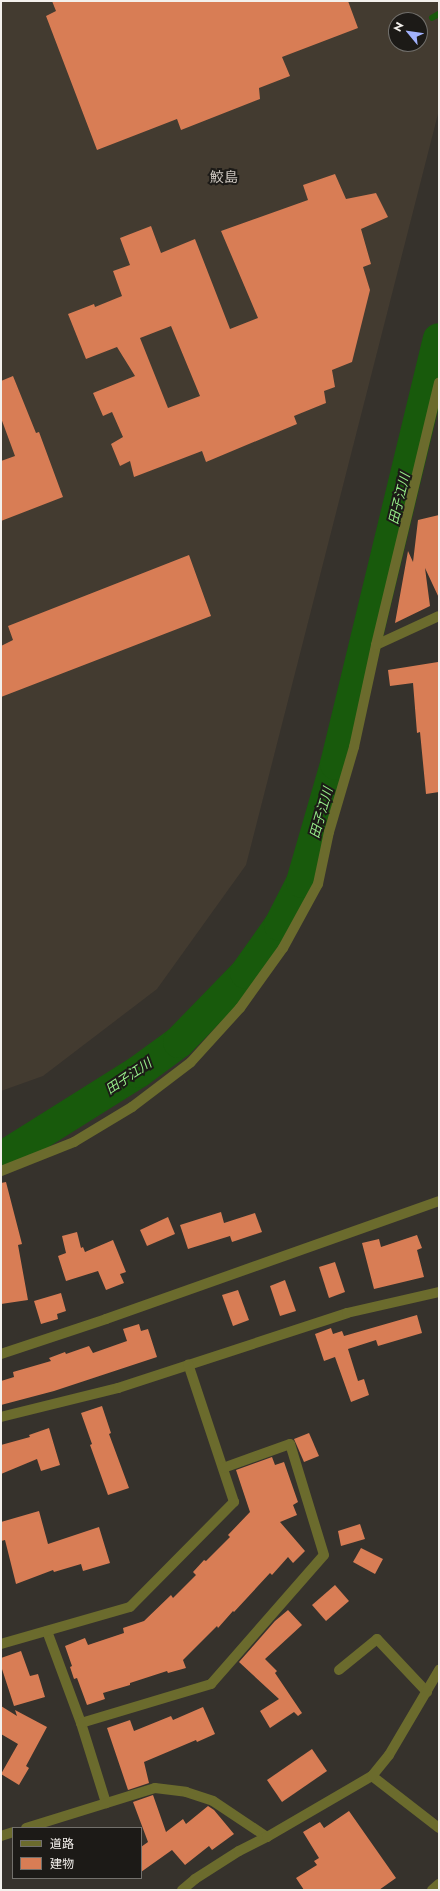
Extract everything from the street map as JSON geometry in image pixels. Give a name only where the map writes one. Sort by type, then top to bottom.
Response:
[{"type":"street","points":[[1,1171],[74,1142],[132,1107],[191,1062],[240,1008],[283,948],[318,884],[328,832],[354,747],[376,645],[439,382]]},
{"type":"street","points":[[376,645],[439,616]]},
{"type":"street","points":[[1,1354],[106,1319],[439,1201]]},
{"type":"street","points":[[1,1418],[118,1388],[347,1313],[439,1292]]},
{"type":"street","points":[[1,1644],[130,1607],[234,1502],[188,1364]]},
{"type":"street","points":[[81,1723],[211,1684],[324,1555],[290,1444],[223,1468]]},
{"type":"street","points":[[47,1631],[81,1723],[106,1803]]},
{"type":"street","points":[[340,1670],[377,1639],[427,1692]]},
{"type":"street","points":[[182,1890],[195,1879],[239,1851],[267,1837],[372,1776],[389,1755],[439,1670]]},
{"type":"street","points":[[372,1776],[439,1828]]},
{"type":"street","points":[[29,1827],[155,1788],[186,1792],[213,1801],[267,1837]]},
{"type":"street","points":[[1,1836],[12,1832]]},
{"type":"street","points":[[432,1890],[439,1884]]},
{"type":"shaded area","points":[[1,1],[439,1],[439,110],[246,865],[157,989],[43,1076],[1,1091]]},
{"type":"building","points":[[52,1],[348,1],[358,28],[282,57],[290,76],[259,88],[260,99],[181,130],[177,119],[97,150],[46,16],[56,11]]},
{"type":"building","points":[[335,174],[346,199],[376,193],[388,217],[361,229],[371,264],[363,267],[370,290],[352,362],[332,370],[335,387],[324,391],[326,403],[294,416],[297,424],[206,462],[202,451],[134,477],[130,461],[120,466],[111,444],[123,437],[112,412],[103,416],[93,393],[135,376],[117,347],[86,359],[68,314],[94,304],[95,307],[122,296],[113,271],[130,265],[120,238],[151,226],[161,253],[195,239],[230,329],[258,318],[221,231],[308,200],[303,185]],"holes":[[[171,326],[200,396],[168,408],[140,338]]]},
{"type":"building","points":[[13,376],[36,433],[39,432],[63,497],[1,521],[1,461],[15,456],[1,418],[1,381]]},
{"type":"building","points":[[439,515],[439,598],[425,568],[430,606],[395,623],[408,551],[413,562],[418,520]]},
{"type":"building","points":[[189,555],[211,616],[1,697],[1,646],[13,640],[8,626]]},
{"type":"building","points":[[438,662],[439,792],[426,794],[420,732],[417,733],[413,683],[390,686],[388,670]]},
{"type":"building","points":[[6,1182],[22,1244],[18,1245],[28,1300],[1,1304],[1,1183]]},
{"type":"building","points":[[221,1212],[224,1223],[255,1213],[262,1232],[232,1242],[230,1236],[188,1249],[180,1225]]},
{"type":"building","points":[[168,1217],[175,1234],[147,1246],[140,1230]]},
{"type":"building","points":[[77,1232],[81,1248],[83,1247],[85,1252],[113,1240],[126,1272],[120,1274],[124,1283],[106,1290],[98,1271],[66,1281],[58,1256],[66,1253],[62,1236]]},
{"type":"building","points":[[417,1235],[422,1248],[417,1250],[424,1277],[374,1289],[362,1243],[379,1239],[381,1247]]},
{"type":"building","points":[[335,1262],[345,1292],[329,1298],[319,1267]]},
{"type":"building","points":[[285,1280],[296,1311],[280,1316],[270,1286]]},
{"type":"building","points":[[238,1290],[249,1320],[233,1326],[222,1295]]},
{"type":"building","points":[[61,1293],[66,1311],[57,1314],[58,1319],[41,1324],[34,1301]]},
{"type":"building","points":[[417,1315],[422,1333],[378,1346],[376,1340],[348,1349],[358,1381],[364,1379],[369,1395],[351,1402],[335,1357],[324,1361],[315,1334],[331,1328],[333,1334],[342,1331],[344,1336]]},
{"type":"building","points":[[139,1324],[141,1331],[148,1329],[157,1357],[54,1391],[1,1405],[1,1381],[14,1377],[13,1372],[51,1361],[49,1358],[65,1352],[66,1354],[89,1346],[93,1353],[127,1341],[123,1329]]},
{"type":"building","points":[[102,1406],[111,1433],[109,1434],[129,1488],[108,1495],[90,1445],[92,1444],[81,1413]]},
{"type":"building","points":[[49,1428],[60,1465],[41,1471],[37,1459],[1,1474],[1,1445],[30,1437],[29,1435]]},
{"type":"building","points":[[309,1433],[319,1456],[304,1462],[294,1439]]},
{"type":"building","points":[[272,1457],[275,1465],[284,1462],[298,1502],[293,1505],[297,1515],[280,1522],[305,1551],[293,1563],[288,1557],[272,1575],[270,1573],[218,1628],[217,1626],[183,1660],[186,1668],[168,1673],[167,1671],[130,1683],[130,1685],[103,1693],[105,1699],[87,1705],[77,1678],[74,1679],[70,1667],[72,1666],[65,1646],[85,1638],[88,1645],[124,1633],[123,1628],[144,1621],[171,1595],[173,1598],[196,1575],[193,1572],[230,1537],[228,1535],[250,1512],[236,1470]]},
{"type":"building","points":[[39,1511],[48,1544],[99,1527],[110,1563],[83,1571],[81,1564],[54,1572],[53,1570],[16,1584],[5,1540],[1,1541],[1,1522]]},
{"type":"building","points":[[360,1524],[365,1539],[341,1546],[338,1531]]},
{"type":"building","points":[[361,1548],[383,1559],[375,1574],[353,1562]]},
{"type":"building","points":[[335,1585],[349,1601],[326,1621],[312,1605]]},
{"type":"building","points":[[288,1610],[302,1625],[265,1659],[277,1671],[275,1673],[302,1713],[298,1716],[294,1712],[270,1728],[260,1711],[279,1699],[239,1662],[275,1621]]},
{"type":"building","points":[[21,1651],[30,1676],[38,1674],[45,1697],[14,1706],[1,1666],[1,1658]]},
{"type":"building","points":[[1,1706],[17,1716],[15,1710],[47,1727],[26,1766],[29,1768],[19,1785],[1,1774],[18,1744],[1,1734]]},
{"type":"building","points":[[203,1707],[215,1734],[197,1742],[196,1740],[144,1762],[149,1783],[128,1790],[107,1728],[130,1720],[134,1731],[171,1716],[173,1720]]},
{"type":"building","points":[[312,1749],[327,1771],[282,1802],[267,1780]]},
{"type":"building","points":[[153,1795],[166,1832],[183,1819],[186,1824],[208,1806],[214,1810],[234,1834],[212,1850],[209,1846],[185,1865],[172,1850],[142,1871],[142,1846],[148,1842],[133,1802]]},
{"type":"building","points":[[349,1811],[396,1878],[379,1890],[304,1890],[296,1878],[317,1865],[314,1861],[319,1858],[303,1832],[320,1822],[324,1828]]},
{"type":"waterway","points":[[432,18],[439,14]]},
{"type":"waterway","name":"田子江川","points":[[1,1158],[138,1072],[179,1042],[246,973],[280,925],[302,882],[336,764],[439,339]]},
{"type":"district","name":"鮫島","points":[[224,177]]}]
